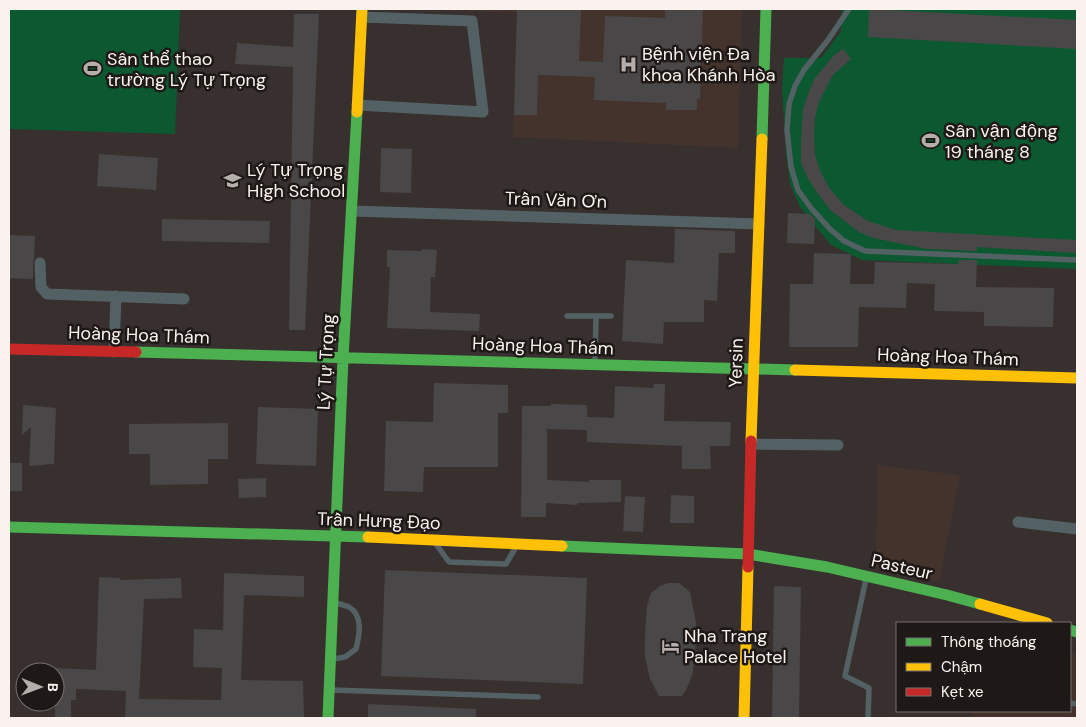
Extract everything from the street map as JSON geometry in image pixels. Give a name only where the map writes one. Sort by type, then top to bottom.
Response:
[{"type":"street","name":"Yersin","points":[[744,718],[753,369],[766,9]]},
{"type":"street","name":"Lý Tự Trọng","points":[[328,718],[334,536],[362,13]]},
{"type":"street","points":[[357,105],[483,112],[472,21],[362,13]]},
{"type":"street","name":"Trần Văn Ơn","points":[[352,211],[759,224]]},
{"type":"street","points":[[40,263],[41,287],[47,294],[184,299]]},
{"type":"street","points":[[114,352],[116,296]]},
{"type":"street","name":"Hoàng Hoa Thám","points":[[9,349],[1077,378]]},
{"type":"street","points":[[751,444],[838,445]]},
{"type":"street","points":[[1018,522],[1077,529]]},
{"type":"street","name":"Trần Hưng Đạo","points":[[9,527],[334,536],[748,554]]},
{"type":"street","name":"Pasteur","points":[[748,554],[827,568],[947,596],[1043,622]]},
{"type":"lane","points":[[849,9],[828,40],[804,70],[795,86],[789,104],[787,130],[790,167],[798,190],[817,215],[844,241],[865,251],[1077,260]]},
{"type":"lane","points":[[567,316],[611,316]]},
{"type":"lane","points":[[595,365],[596,316]]},
{"type":"lane","points":[[434,540],[449,562],[506,564],[518,544]]},
{"type":"lane","points":[[866,577],[845,676],[869,688],[868,718]]},
{"type":"lane","points":[[330,660],[345,656],[356,649],[360,632],[357,615],[349,607],[332,602]]},
{"type":"lane","points":[[330,690],[538,697]]},
{"type":"shaded area","name":"Bệnh viện Đa khoa Khánh Hòa","points":[[411,9],[742,9],[738,148],[513,137],[517,13]]},
{"type":"shaded area","points":[[877,465],[960,475],[939,582],[876,567]]},
{"type":"shaded area","points":[[1071,653],[1077,655],[1077,718],[970,718],[972,712],[1071,712]]},
{"type":"green space","name":"Sân thể thao trường Lý Tự Trọng","points":[[9,9],[180,9],[175,134],[9,129]]},
{"type":"green space","name":"Sân vận động 19 tháng 8","points":[[842,9],[1077,9],[1077,269],[862,260],[831,245],[800,207],[790,184],[786,155],[782,88],[784,58],[821,58],[841,31]]},
{"type":"building","points":[[517,9],[581,9],[579,61],[603,62],[605,16],[665,18],[665,9],[703,9],[700,99],[697,99],[697,110],[666,110],[666,103],[594,100],[595,77],[538,75],[537,115],[514,115]]},
{"type":"building","points":[[869,9],[1077,20],[1077,49],[868,37]]},
{"type":"building","points":[[294,14],[319,14],[305,330],[289,330],[293,67],[235,64],[237,43],[293,47]]},
{"type":"building","points":[[843,49],[851,59],[833,75],[819,102],[815,117],[814,135],[815,154],[820,171],[830,189],[844,205],[868,221],[896,230],[1077,240],[1077,253],[977,247],[977,251],[927,249],[873,238],[859,232],[830,210],[807,177],[801,163],[803,109],[815,78],[834,55]]},
{"type":"building","points":[[381,148],[412,149],[411,193],[380,192]]},
{"type":"building","points":[[99,154],[158,158],[156,190],[97,186]]},
{"type":"building","points":[[788,213],[810,214],[815,219],[814,244],[787,243]]},
{"type":"building","points":[[162,219],[270,221],[269,243],[162,241]]},
{"type":"building","points":[[675,229],[735,231],[735,253],[719,253],[717,301],[704,300],[704,322],[664,322],[663,344],[622,341],[626,260],[674,263]]},
{"type":"building","points":[[9,235],[35,236],[33,279],[9,278]]},
{"type":"building","points":[[422,249],[437,250],[435,277],[431,277],[430,312],[480,314],[479,331],[387,328],[390,267],[387,267],[387,250],[422,251]]},
{"type":"building","points":[[814,253],[851,254],[850,284],[874,284],[875,262],[958,264],[959,260],[977,260],[976,287],[1054,288],[1053,327],[984,326],[984,312],[934,311],[935,284],[907,283],[906,308],[859,307],[858,347],[789,347],[790,284],[813,284]]},
{"type":"building","points":[[434,383],[508,385],[508,413],[498,413],[498,467],[424,467],[423,492],[384,491],[386,421],[433,422]]},
{"type":"building","points":[[654,384],[665,384],[664,421],[731,422],[730,446],[710,446],[711,469],[682,469],[682,446],[587,442],[587,430],[547,429],[547,480],[589,482],[589,480],[621,480],[621,502],[577,503],[577,505],[546,503],[546,517],[521,517],[522,406],[551,406],[551,404],[587,405],[587,417],[614,418],[615,386],[653,388]]},
{"type":"building","points":[[23,405],[56,408],[54,464],[29,466],[31,427],[22,435]]},
{"type":"building","points":[[258,407],[318,409],[316,466],[256,464]]},
{"type":"building","points":[[228,423],[228,459],[208,459],[208,484],[150,485],[150,454],[129,454],[129,424]]},
{"type":"building","points":[[9,463],[22,463],[22,491],[9,491]]},
{"type":"building","points":[[266,478],[266,497],[239,498],[238,479]]},
{"type":"building","points":[[671,495],[694,496],[694,523],[670,523]]},
{"type":"building","points":[[625,496],[645,497],[643,532],[623,531]]},
{"type":"building","points":[[385,570],[587,578],[583,684],[381,676]]},
{"type":"building","points":[[224,573],[304,576],[304,597],[244,595],[241,680],[303,681],[304,718],[125,718],[126,691],[76,689],[76,700],[71,700],[71,718],[55,718],[55,712],[65,712],[65,668],[96,670],[99,577],[120,578],[120,580],[181,578],[182,598],[144,599],[139,699],[221,700],[222,668],[193,667],[194,629],[223,630]]},
{"type":"building","name":"Nha Trang Palace Hotel","points":[[668,583],[679,583],[690,592],[696,622],[692,676],[682,696],[659,696],[650,679],[645,657],[647,606],[651,593]]},
{"type":"building","points":[[774,586],[801,587],[799,718],[772,718]]},
{"type":"building","points":[[368,704],[476,709],[476,718],[368,718]]},
{"type":"traffic: fast","points":[[762,139],[766,9]]},
{"type":"traffic: fast","points":[[328,718],[343,358],[357,112]]},
{"type":"traffic: fast","points":[[136,352],[795,370]]},
{"type":"traffic: fast","points":[[9,527],[368,537]]},
{"type":"traffic: fast","points":[[562,546],[748,554],[827,567],[980,604]]},
{"type":"traffic: fast","points":[[1071,630],[1077,632]]},
{"type":"traffic: slow","points":[[357,112],[362,9]]},
{"type":"traffic: slow","points":[[751,441],[762,139]]},
{"type":"traffic: slow","points":[[795,370],[1077,378]]},
{"type":"traffic: slow","points":[[368,537],[562,546]]},
{"type":"traffic: slow","points":[[744,718],[748,567]]},
{"type":"traffic: slow","points":[[980,604],[1043,622]]},
{"type":"traffic: jam","points":[[9,349],[136,352]]},
{"type":"traffic: jam","points":[[748,567],[751,441]]},
{"type":"place","name":"Bệnh viện Đa khoa Khánh Hòa","points":[[628,64]]},
{"type":"place","name":"Sân thể thao trường Lý Tự Trọng","points":[[93,69]]},
{"type":"place","name":"Sân vận động 19 tháng 8","points":[[931,141]]},
{"type":"place","name":"Lý Tự Trọng High School","points":[[233,180]]},
{"type":"place","name":"Nha Trang Palace Hotel","points":[[670,646]]}]
